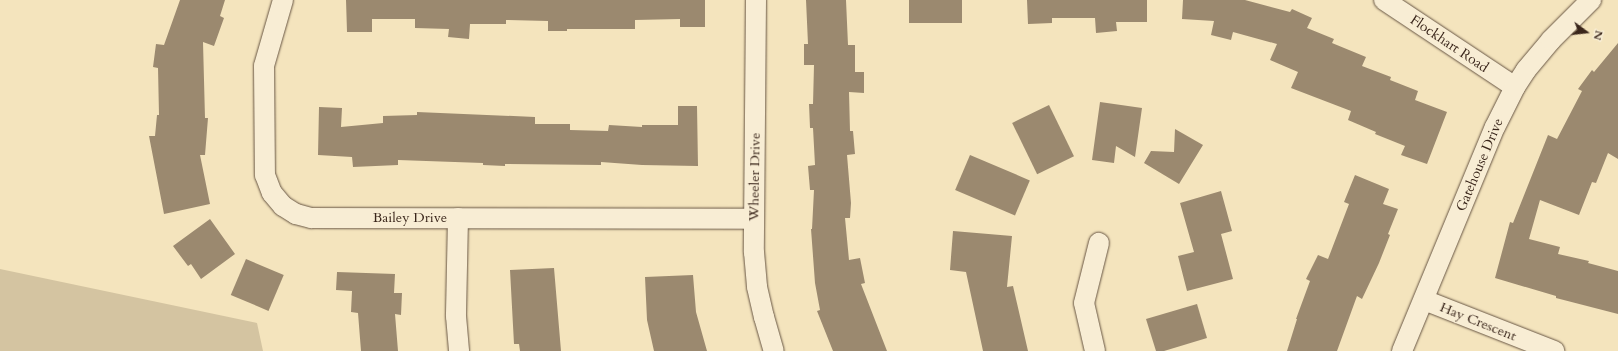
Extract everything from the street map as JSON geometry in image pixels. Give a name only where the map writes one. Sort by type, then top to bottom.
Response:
[{"type":"street","name":"Bailey Drive","points":[[284,0],[264,66],[265,176],[272,193],[283,206],[296,214],[311,218],[754,219]]},
{"type":"street","name":"Wheeler Drive","points":[[756,0],[754,219],[758,287],[764,317],[774,351]]},
{"type":"street","name":"Flockhart Road","points":[[1384,0],[1516,87]]},
{"type":"street","name":"Gatehouse Drive","points":[[1402,351],[1495,127],[1516,87],[1526,70],[1551,40],[1591,0]]},
{"type":"street","points":[[458,218],[456,316],[459,351]]},
{"type":"street","points":[[1095,351],[1084,303],[1099,243]]},
{"type":"street","name":"Hay Crescent","points":[[1424,300],[1554,351]]},
{"type":"shaded area","points":[[0,269],[257,323],[263,351],[0,351]]},
{"type":"building","points":[[180,0],[225,0],[220,16],[224,18],[214,46],[203,42],[205,118],[208,118],[205,155],[200,155],[210,204],[164,214],[149,136],[155,136],[157,115],[159,115],[158,68],[153,67],[156,44],[164,45]]},
{"type":"building","points":[[346,0],[705,0],[705,27],[680,27],[680,19],[635,20],[635,29],[567,29],[567,31],[548,31],[548,21],[506,20],[506,24],[470,24],[469,39],[448,37],[449,29],[415,28],[415,19],[372,19],[372,32],[347,32]]},
{"type":"building","points":[[806,0],[846,0],[848,45],[855,45],[855,72],[864,72],[864,93],[849,92],[850,131],[853,131],[855,154],[847,155],[851,203],[850,218],[845,218],[849,260],[860,258],[865,283],[861,284],[887,351],[833,351],[817,311],[820,310],[815,283],[811,229],[814,190],[810,190],[808,166],[815,165],[813,128],[810,128],[809,104],[813,104],[814,65],[804,65],[804,44],[808,44]]},
{"type":"building","points":[[909,0],[962,0],[962,23],[909,23]]},
{"type":"building","points":[[1027,0],[1147,0],[1147,22],[1116,22],[1117,31],[1096,33],[1095,18],[1052,18],[1052,23],[1028,24]]},
{"type":"building","points":[[1183,0],[1245,0],[1290,12],[1292,9],[1312,18],[1307,28],[1334,39],[1332,43],[1366,57],[1362,66],[1391,77],[1390,80],[1418,91],[1415,100],[1447,112],[1427,164],[1401,155],[1405,146],[1375,134],[1376,132],[1348,120],[1351,111],[1291,88],[1298,72],[1270,60],[1277,44],[1233,32],[1231,40],[1211,35],[1214,21],[1182,19]]},
{"type":"building","points":[[1618,43],[1618,159],[1608,153],[1596,183],[1592,182],[1579,215],[1540,200],[1529,239],[1560,247],[1558,254],[1589,261],[1588,263],[1618,271],[1618,314],[1556,298],[1556,296],[1495,278],[1510,222],[1513,223],[1548,135],[1557,139],[1582,91],[1578,89],[1592,70],[1594,72]]},
{"type":"building","points":[[1100,102],[1142,108],[1135,157],[1116,146],[1114,163],[1092,160]]},
{"type":"building","points":[[1049,105],[1074,156],[1037,174],[1012,123]]},
{"type":"building","points":[[678,106],[697,106],[698,166],[642,165],[601,162],[601,165],[505,164],[505,166],[483,165],[483,163],[398,160],[398,165],[353,167],[352,157],[318,155],[319,107],[342,108],[341,127],[383,123],[383,116],[417,115],[417,112],[535,117],[535,124],[570,124],[570,130],[608,131],[609,125],[642,127],[642,125],[678,125]]},
{"type":"building","points":[[1175,129],[1203,145],[1179,184],[1144,163],[1151,151],[1174,152]]},
{"type":"building","points":[[970,155],[1030,180],[1015,215],[955,190]]},
{"type":"building","points":[[1355,175],[1389,189],[1383,204],[1398,209],[1388,234],[1390,235],[1362,299],[1357,296],[1337,351],[1287,351],[1296,319],[1310,281],[1306,279],[1318,255],[1328,259],[1349,204],[1344,202]]},
{"type":"building","points":[[1221,191],[1232,231],[1221,234],[1233,279],[1187,291],[1178,256],[1194,252],[1180,203]]},
{"type":"building","points":[[210,219],[235,254],[201,279],[191,264],[188,266],[173,246]]},
{"type":"building","points":[[953,231],[1012,236],[1007,287],[1013,286],[1028,351],[983,351],[966,272],[950,270]]},
{"type":"building","points":[[246,259],[284,275],[269,311],[231,295]]},
{"type":"building","points":[[554,268],[561,351],[520,351],[519,344],[514,344],[510,270]]},
{"type":"building","points":[[337,272],[395,274],[394,293],[402,293],[401,315],[395,314],[398,351],[361,351],[358,313],[351,312],[352,291],[336,290]]},
{"type":"building","points":[[693,275],[696,312],[707,351],[654,351],[647,320],[645,277]]},
{"type":"building","points":[[1197,304],[1207,338],[1164,351],[1156,351],[1146,319]]}]
